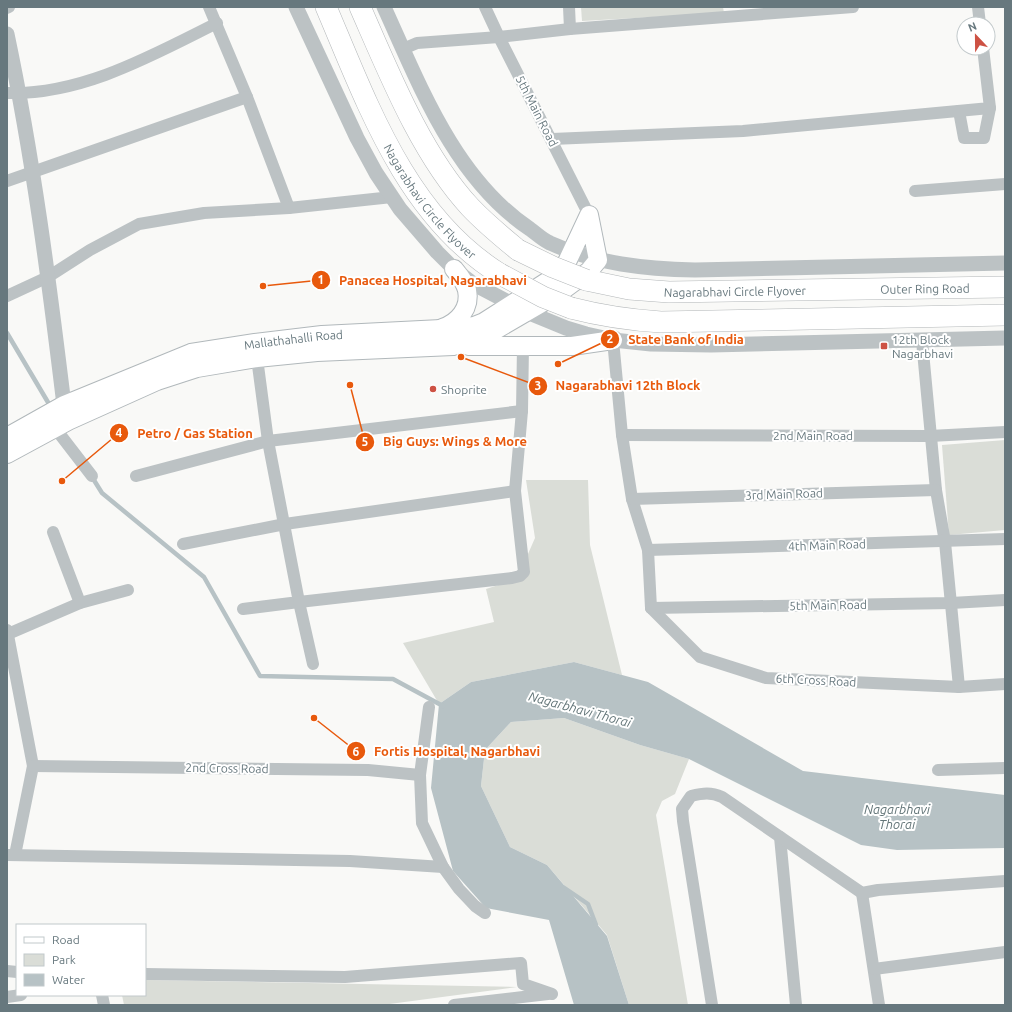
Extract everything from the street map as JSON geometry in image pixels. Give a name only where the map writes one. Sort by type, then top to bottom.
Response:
[{"type":"highway","name":"Nagarabhavi Circle Flyover","points":[[326,7],[382,132],[415,190],[435,216],[458,241],[486,265],[543,297],[571,308],[605,316],[662,322],[1005,316]]},
{"type":"highway","name":"Nagarabhavi Circle Flyover","points":[[360,7],[388,73],[430,153],[450,183],[469,206],[491,229],[518,250],[553,267],[586,280],[629,289],[669,292],[846,290]]},
{"type":"highway","name":"Outer Ring Road","points":[[846,290],[1005,287]]},
{"type":"main road","name":"Mallathahalli Road","points":[[7,454],[63,418],[191,352],[322,335],[435,330],[474,326],[484,322],[548,281],[566,262],[589,215]]},
{"type":"main road","points":[[589,215],[598,260]]},
{"type":"main road","name":"Mallathahalli Road","points":[[7,438],[157,381],[197,368],[257,358],[317,352],[453,346],[480,338],[542,304],[589,271],[598,260]]},
{"type":"main road","points":[[435,330],[449,326],[462,315],[465,309],[467,290],[461,278],[454,269]]},
{"type":"main road","points":[[453,346],[572,346],[613,340]]},
{"type":"street","points":[[209,7],[247,97],[289,208]]},
{"type":"street","points":[[296,7],[357,138],[376,173],[392,197],[418,230],[454,269],[472,283],[527,312],[566,328],[586,334],[613,340],[651,344],[711,345],[1005,338]]},
{"type":"street","points":[[384,7],[415,76],[440,124],[462,160],[482,187],[504,210],[550,243],[598,260],[659,270],[1005,263]]},
{"type":"street","name":"5th Main Road","points":[[486,7],[499,37],[552,139],[589,215]]},
{"type":"street","points":[[569,7],[570,29]]},
{"type":"street","points":[[403,48],[417,43],[499,37],[736,12],[853,7]]},
{"type":"street","points":[[13,93],[56,88],[96,79],[141,61],[217,23]]},
{"type":"street","points":[[7,34],[13,93],[33,173],[48,276],[63,418],[92,476]]},
{"type":"street","points":[[959,111],[964,138],[984,138],[990,108],[984,56]]},
{"type":"street","points":[[7,181],[247,97]]},
{"type":"street","points":[[552,139],[743,131],[990,108]]},
{"type":"street","points":[[915,191],[1005,184]]},
{"type":"street","points":[[7,296],[48,276],[90,250],[140,224],[204,213],[289,208],[392,197]]},
{"type":"street","points":[[613,340],[622,435],[632,499],[648,550],[651,608]]},
{"type":"street","points":[[922,341],[930,436],[936,490],[945,542],[959,687]]},
{"type":"street","points":[[243,609],[521,577],[524,572],[515,491],[522,411],[523,346]]},
{"type":"street","points":[[257,358],[268,441],[299,602],[313,664]]},
{"type":"street","points":[[136,476],[268,441],[522,411]]},
{"type":"street","name":"2nd Main Road","points":[[622,435],[930,436],[1005,432]]},
{"type":"street","name":"3rd Main Road","points":[[632,499],[936,490]]},
{"type":"street","points":[[183,544],[285,524],[515,491]]},
{"type":"street","points":[[53,532],[80,603]]},
{"type":"street","name":"4th Main Road","points":[[648,550],[1005,539]]},
{"type":"street","points":[[128,590],[80,603],[7,632],[33,766],[11,855],[350,861],[443,867]]},
{"type":"street","name":"5th Main Road","points":[[651,608],[951,603],[1005,600]]},
{"type":"street","name":"6th Cross Road","points":[[651,608],[700,658],[766,678],[959,687],[1005,684]]},
{"type":"street","points":[[429,707],[420,775],[422,822],[443,867],[459,889],[475,906],[485,913]]},
{"type":"street","name":"2nd Cross Road","points":[[33,766],[368,770],[420,775]]},
{"type":"street","points":[[938,770],[1005,768]]},
{"type":"street","points":[[712,1005],[683,821],[682,809],[691,796],[707,792],[722,797],[862,893],[878,890],[1005,881]]},
{"type":"street","points":[[780,837],[796,1005]]},
{"type":"street","points":[[862,893],[879,1005]]},
{"type":"street","points":[[874,969],[1005,952]]},
{"type":"street","points":[[146,974],[345,977],[521,963],[523,984],[554,999]]},
{"type":"street","points":[[7,997],[18,996],[20,1005]]},
{"type":"street","points":[[454,1005],[554,999]]},
{"type":"green space","points":[[581,7],[723,7],[724,13],[582,21]]},
{"type":"green space","points":[[1005,440],[1005,530],[949,535],[942,445]]},
{"type":"green space","points":[[526,480],[588,480],[590,545],[622,675],[574,662],[471,682],[439,704],[403,643],[494,622],[486,589],[517,579],[535,538]]},
{"type":"green space","points":[[564,718],[640,745],[689,759],[675,794],[662,801],[656,815],[688,1005],[629,1005],[607,935],[547,865],[510,847],[481,786],[485,750],[511,722]]},
{"type":"green space","points":[[146,980],[517,987],[382,1005],[124,1005],[122,996],[146,996]]},
{"type":"water","name":"Nagarbhavi Thorai","points":[[574,662],[648,682],[803,771],[1005,795],[1005,848],[897,850],[861,845],[689,759],[640,745],[564,718],[511,722],[485,750],[481,786],[510,847],[547,865],[607,936],[629,1005],[574,1005],[549,920],[486,908],[453,871],[431,788],[439,704],[471,682]]},
{"type":"waterway","points":[[7,333],[49,404]]},
{"type":"waterway","points":[[92,477],[102,493],[204,577],[260,676],[393,679],[443,706]]},
{"type":"waterway","name":"Nagarbhavi Thorai","points":[[563,887],[588,904],[596,925]]},
{"type":"place","name":"Panacea Hospital, Nagarabhavi","points":[[263,286]]},
{"type":"place","name":"12th Block Nagarbhavi","points":[[884,346]]},
{"type":"place","name":"Nagarabhavi 12th Block","points":[[461,357]]},
{"type":"place","name":"State Bank of India","points":[[558,364]]},
{"type":"place","name":"Big Guys: Wings & More","points":[[350,385]]},
{"type":"place","name":"Shoprite","points":[[433,389]]},
{"type":"place","name":"Petro / Gas Station","points":[[62,481]]},
{"type":"place","name":"Fortis Hospital, Nagarbhavi","points":[[314,718]]}]
